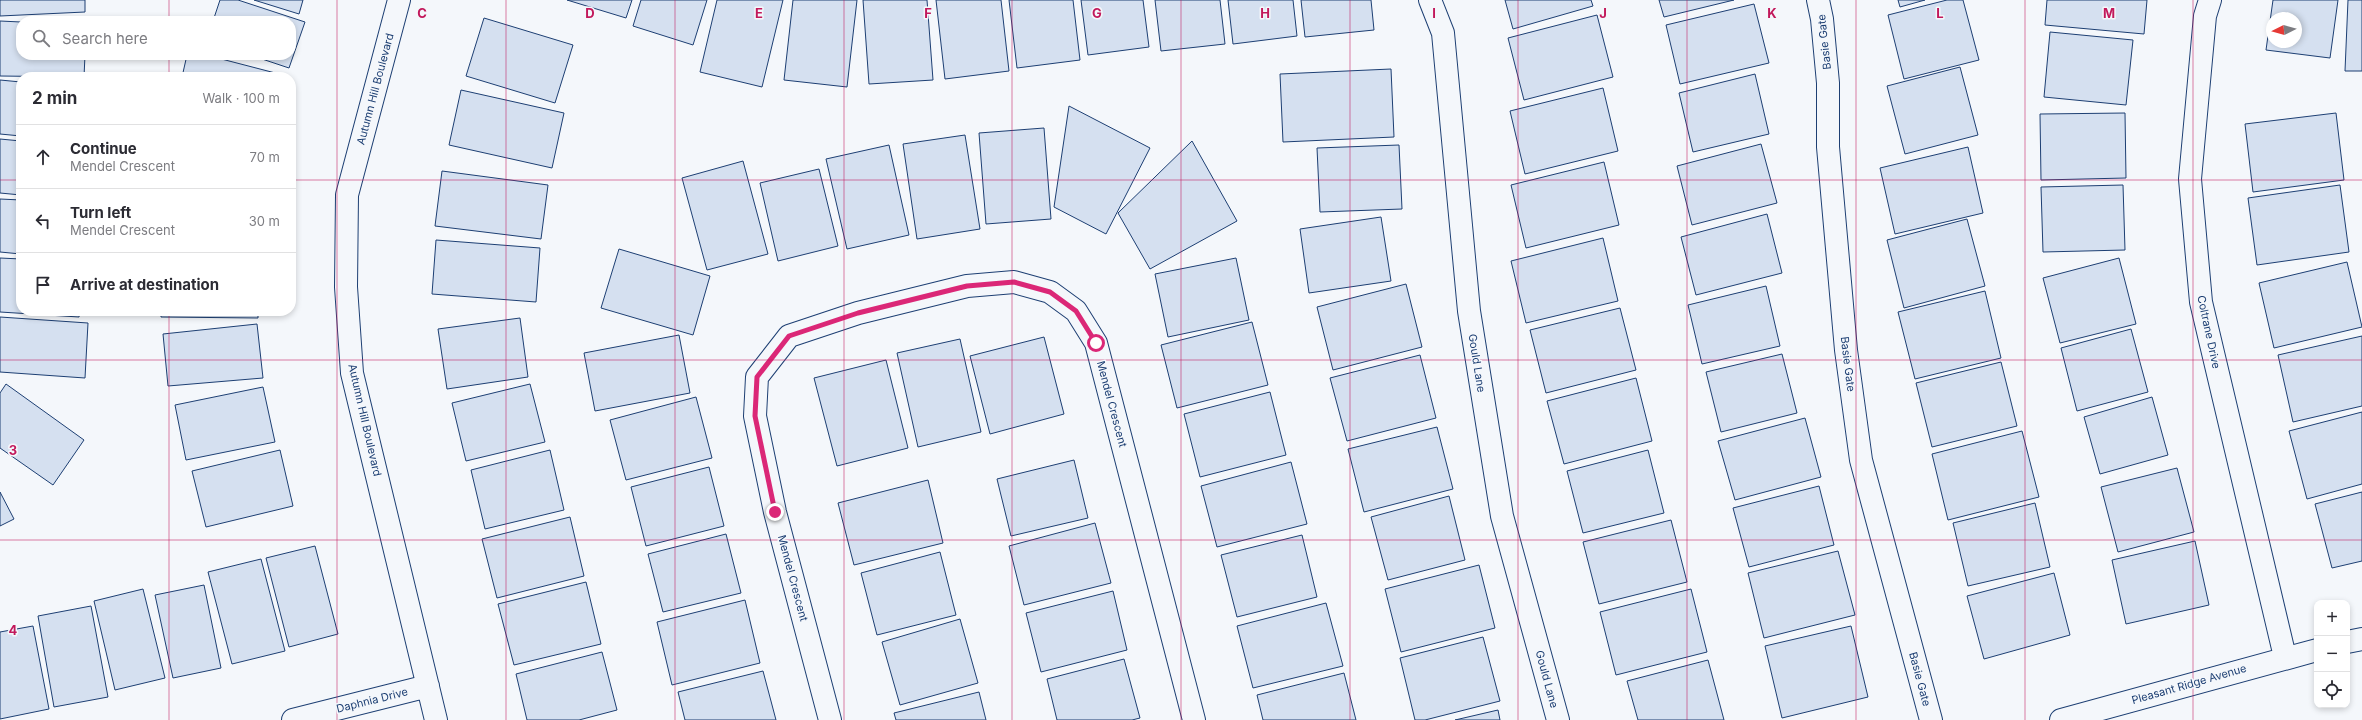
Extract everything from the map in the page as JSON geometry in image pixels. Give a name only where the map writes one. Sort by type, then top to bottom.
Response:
[{"type":"street","name":"Autumn Hill Boulevard","points":[[399,0],[347,194],[346,287],[352,372],[436,720]]},
{"type":"street","name":"Gould Lane","points":[[1430,0],[1443,33],[1469,311],[1502,516],[1558,720]]},
{"type":"street","name":"Basie Gate","points":[[1818,0],[1822,19],[1828,83],[1828,147],[1846,350],[1861,460],[1931,720]]},
{"type":"street","name":"Coltrane Drive","points":[[2210,0],[2205,16],[2190,179],[2201,302],[2285,658]]},
{"type":"street","name":"Mendel Crescent","points":[[830,720],[775,512],[755,416],[757,377],[789,336],[858,313],[967,286],[1014,282],[1050,292],[1076,311],[1096,343],[1194,720]]},
{"type":"street","points":[[2350,641],[2362,639]]},
{"type":"street","name":"Pleasant Ridge Avenue","points":[[2061,720],[2314,651]]},
{"type":"street","name":"Daphnia Drive","points":[[293,720],[428,686]]},
{"type":"building","points":[[0,0],[85,0],[85,12],[0,16]]},
{"type":"building","points":[[220,0],[238,0],[287,16],[215,16]]},
{"type":"building","points":[[254,0],[303,0],[299,14]]},
{"type":"building","points":[[567,0],[632,0],[626,18]]},
{"type":"building","points":[[641,0],[707,0],[693,45],[633,26]]},
{"type":"building","points":[[717,0],[783,0],[762,87],[700,72]]},
{"type":"building","points":[[793,0],[857,0],[847,87],[784,80]]},
{"type":"building","points":[[863,0],[927,0],[933,80],[869,84]]},
{"type":"building","points":[[936,0],[1001,0],[1009,71],[945,79]]},
{"type":"building","points":[[1009,0],[1073,0],[1080,60],[1017,68]]},
{"type":"building","points":[[1081,0],[1143,0],[1149,47],[1088,55]]},
{"type":"building","points":[[1155,0],[1220,0],[1225,44],[1161,51]]},
{"type":"building","points":[[1228,0],[1293,0],[1297,36],[1233,44]]},
{"type":"building","points":[[1301,0],[1371,0],[1374,30],[1305,37]]},
{"type":"building","points":[[1505,0],[1591,0],[1593,6],[1513,29]]},
{"type":"building","points":[[1659,0],[1734,0],[1664,17]]},
{"type":"building","points":[[1898,0],[1925,0],[1900,7]]},
{"type":"building","points":[[1947,0],[1963,0],[1979,60],[1904,79],[1888,15]]},
{"type":"building","points":[[2047,0],[2147,0],[2144,34],[2045,25]]},
{"type":"building","points":[[2273,0],[2338,0],[2330,58],[2266,50],[2266,48],[2302,48],[2302,12],[2271,12]]},
{"type":"building","points":[[2348,0],[2362,0],[2362,71],[2345,71]]},
{"type":"building","points":[[1754,4],[1769,63],[1680,84],[1666,25]]},
{"type":"building","points":[[1597,15],[1613,77],[1524,100],[1508,38]]},
{"type":"building","points":[[484,18],[573,45],[555,103],[466,76]]},
{"type":"building","points":[[296,19],[305,22],[296,48]]},
{"type":"building","points":[[0,21],[16,22],[16,60],[85,60],[84,72],[16,72],[16,76],[0,76]]},
{"type":"building","points":[[2050,32],[2133,40],[2126,105],[2044,97]]},
{"type":"building","points":[[186,60],[225,60],[271,72],[183,72]]},
{"type":"building","points":[[265,60],[292,60],[289,68]]},
{"type":"building","points":[[1960,67],[1978,135],[1905,154],[1887,86]]},
{"type":"building","points":[[1391,69],[1394,137],[1283,142],[1280,74]]},
{"type":"building","points":[[1755,74],[1769,134],[1693,152],[1679,93]]},
{"type":"building","points":[[0,80],[16,82],[16,136],[0,134]]},
{"type":"building","points":[[1603,88],[1618,151],[1525,174],[1510,111]]},
{"type":"building","points":[[461,90],[564,113],[552,168],[449,145]]},
{"type":"building","points":[[1069,106],[1150,148],[1106,234],[1054,207]]},
{"type":"building","points":[[2125,113],[2126,178],[2041,180],[2040,114]]},
{"type":"building","points":[[2336,113],[2344,180],[2253,192],[2245,124]]},
{"type":"building","points":[[1044,128],[1051,219],[986,224],[979,133]]},
{"type":"building","points":[[965,135],[980,229],[917,239],[903,144]]},
{"type":"building","points":[[0,139],[16,141],[16,195],[0,193]]},
{"type":"building","points":[[1192,141],[1237,221],[1150,269],[1118,213]]},
{"type":"building","points":[[1761,144],[1777,203],[1692,225],[1677,166]]},
{"type":"building","points":[[889,145],[909,235],[847,249],[826,159]]},
{"type":"building","points":[[1399,145],[1402,209],[1320,212],[1317,148]]},
{"type":"building","points":[[1968,147],[1983,213],[1895,234],[1880,168]]},
{"type":"building","points":[[743,161],[768,254],[707,270],[682,178]]},
{"type":"building","points":[[1604,162],[1619,225],[1526,248],[1511,185]]},
{"type":"building","points":[[819,169],[838,246],[778,261],[760,183]]},
{"type":"building","points":[[442,171],[548,185],[541,239],[435,226]]},
{"type":"building","points":[[2123,185],[2125,250],[2043,252],[2041,187]]},
{"type":"building","points":[[2340,185],[2349,252],[2257,265],[2248,198]]},
{"type":"building","points":[[0,199],[16,200],[16,254],[0,252]]},
{"type":"building","points":[[1767,214],[1782,273],[1696,295],[1681,237]]},
{"type":"building","points":[[1381,217],[1391,281],[1309,293],[1300,229]]},
{"type":"building","points":[[1967,219],[1985,286],[1904,308],[1887,240]]},
{"type":"building","points":[[1603,238],[1618,301],[1526,323],[1511,261]]},
{"type":"building","points":[[436,240],[540,248],[536,302],[432,294]]},
{"type":"building","points":[[619,249],[710,276],[693,335],[601,308]]},
{"type":"building","points":[[0,258],[16,259],[16,313],[0,312]]},
{"type":"building","points":[[1236,258],[1249,320],[1168,337],[1155,274]]},
{"type":"building","points":[[2119,258],[2136,324],[2060,343],[2043,278]]},
{"type":"building","points":[[2347,262],[2362,327],[2274,348],[2259,283]]},
{"type":"building","points":[[1406,284],[1422,347],[1333,370],[1317,307]]},
{"type":"building","points":[[1766,286],[1780,346],[1702,364],[1688,305]]},
{"type":"building","points":[[1985,291],[2001,358],[1915,379],[1898,312]]},
{"type":"building","points":[[1620,308],[1636,370],[1546,393],[1530,330]]},
{"type":"building","points":[[258,316],[258,318],[161,317]]},
{"type":"building","points":[[0,317],[88,323],[85,378],[0,372]]},
{"type":"building","points":[[520,318],[528,377],[447,389],[438,329]]},
{"type":"building","points":[[1252,322],[1268,385],[1177,408],[1161,345]]},
{"type":"building","points":[[257,324],[263,378],[168,386],[163,334]]},
{"type":"building","points":[[2131,329],[2148,392],[2077,411],[2061,348]]},
{"type":"building","points":[[679,335],[690,393],[595,411],[584,353]]},
{"type":"building","points":[[2362,336],[2362,406],[2293,422],[2278,355]]},
{"type":"building","points":[[1044,337],[1064,414],[990,434],[970,356]]},
{"type":"building","points":[[960,339],[981,432],[918,447],[897,353]]},
{"type":"building","points":[[1782,354],[1797,413],[1721,432],[1706,372]]},
{"type":"building","points":[[1420,355],[1436,418],[1347,441],[1330,378]]},
{"type":"building","points":[[886,360],[908,448],[837,466],[814,378]]},
{"type":"building","points":[[2001,362],[2017,426],[1932,447],[1916,383]]},
{"type":"building","points":[[1636,378],[1652,441],[1564,464],[1547,401]]},
{"type":"building","points":[[6,384],[84,440],[53,485],[0,448],[0,393]]},
{"type":"building","points":[[530,384],[545,442],[466,461],[452,403]]},
{"type":"building","points":[[263,387],[275,442],[186,460],[175,405]]},
{"type":"building","points":[[1270,392],[1286,455],[1200,477],[1184,414]]},
{"type":"building","points":[[696,397],[712,458],[626,480],[610,420]]},
{"type":"building","points":[[2152,397],[2168,455],[2100,474],[2084,417]]},
{"type":"building","points":[[2362,412],[2362,484],[2307,499],[2289,431]]},
{"type":"building","points":[[1805,418],[1821,477],[1735,500],[1718,441]]},
{"type":"building","points":[[1437,427],[1453,489],[1364,512],[1348,449]]},
{"type":"building","points":[[2022,431],[2039,497],[1948,520],[1932,454]]},
{"type":"building","points":[[280,450],[293,506],[206,527],[192,471]]},
{"type":"building","points":[[550,450],[564,510],[485,529],[471,470]]},
{"type":"building","points":[[1648,450],[1664,513],[1583,533],[1567,471]]},
{"type":"building","points":[[1074,460],[1088,518],[1011,536],[997,479]]},
{"type":"building","points":[[1291,462],[1307,524],[1217,547],[1201,486]]},
{"type":"building","points":[[709,467],[724,526],[646,546],[631,487]]},
{"type":"building","points":[[2177,468],[2194,532],[2118,552],[2101,487]]},
{"type":"building","points":[[928,480],[943,543],[854,565],[838,503]]},
{"type":"building","points":[[1819,486],[1834,545],[1749,567],[1733,508]]},
{"type":"building","points":[[0,492],[14,519],[0,526]]},
{"type":"building","points":[[2362,492],[2362,561],[2332,568],[2315,504]]},
{"type":"building","points":[[1449,496],[1465,560],[1388,580],[1371,517]]},
{"type":"building","points":[[2035,503],[2050,567],[1968,586],[1953,523]]},
{"type":"building","points":[[570,517],[584,576],[497,598],[482,539]]},
{"type":"building","points":[[1671,520],[1687,582],[1599,604],[1583,542]]},
{"type":"building","points":[[1095,523],[1111,583],[1024,605],[1009,546]]},
{"type":"building","points":[[726,534],[741,593],[663,612],[648,554]]},
{"type":"building","points":[[1302,535],[1317,597],[1237,617],[1221,555]]},
{"type":"building","points":[[2195,541],[2209,605],[2126,624],[2112,560]]},
{"type":"building","points":[[315,546],[338,634],[289,647],[266,558]]},
{"type":"building","points":[[1838,551],[1855,615],[1764,638],[1748,573]]},
{"type":"building","points":[[940,552],[956,615],[877,635],[861,573]]},
{"type":"building","points":[[261,559],[285,651],[232,664],[208,572]]},
{"type":"building","points":[[1479,565],[1495,628],[1401,652],[1385,589]]},
{"type":"building","points":[[2054,573],[2070,635],[1984,659],[1967,596]]},
{"type":"building","points":[[586,582],[601,644],[514,665],[498,604]]},
{"type":"building","points":[[204,585],[221,668],[173,678],[155,595]]},
{"type":"building","points":[[143,589],[165,678],[115,690],[94,601]]},
{"type":"building","points":[[1691,589],[1707,652],[1616,675],[1600,612]]},
{"type":"building","points":[[1113,591],[1127,650],[1041,672],[1026,613]]},
{"type":"building","points":[[745,600],[760,663],[672,685],[657,622]]},
{"type":"building","points":[[1326,603],[1343,666],[1253,688],[1237,626]]},
{"type":"building","points":[[91,606],[108,697],[54,707],[38,616]]},
{"type":"building","points":[[960,619],[978,683],[900,705],[882,642]]},
{"type":"building","points":[[33,626],[49,709],[0,719],[0,632]]},
{"type":"building","points":[[1851,626],[1868,697],[1782,718],[1765,646]]},
{"type":"building","points":[[1483,637],[1500,701],[1425,720],[1415,720],[1400,658]]},
{"type":"building","points":[[602,652],[617,710],[579,720],[527,720],[516,674]]},
{"type":"building","points":[[1124,659],[1140,718],[1132,720],[1057,720],[1047,679]]},
{"type":"building","points":[[1708,660],[1724,720],[1638,720],[1627,681]]},
{"type":"building","points":[[763,671],[776,720],[685,720],[678,692]]},
{"type":"building","points":[[1344,673],[1356,720],[1263,720],[1257,695]]},
{"type":"building","points":[[979,692],[986,720],[896,720],[894,713]]},
{"type":"building","points":[[1498,710],[1500,720],[1455,720]]},
{"type":"route","points":[[775,512],[755,416],[757,377],[789,336],[858,313],[967,286],[1014,282],[1050,292],[1076,311],[1096,343]]}]
